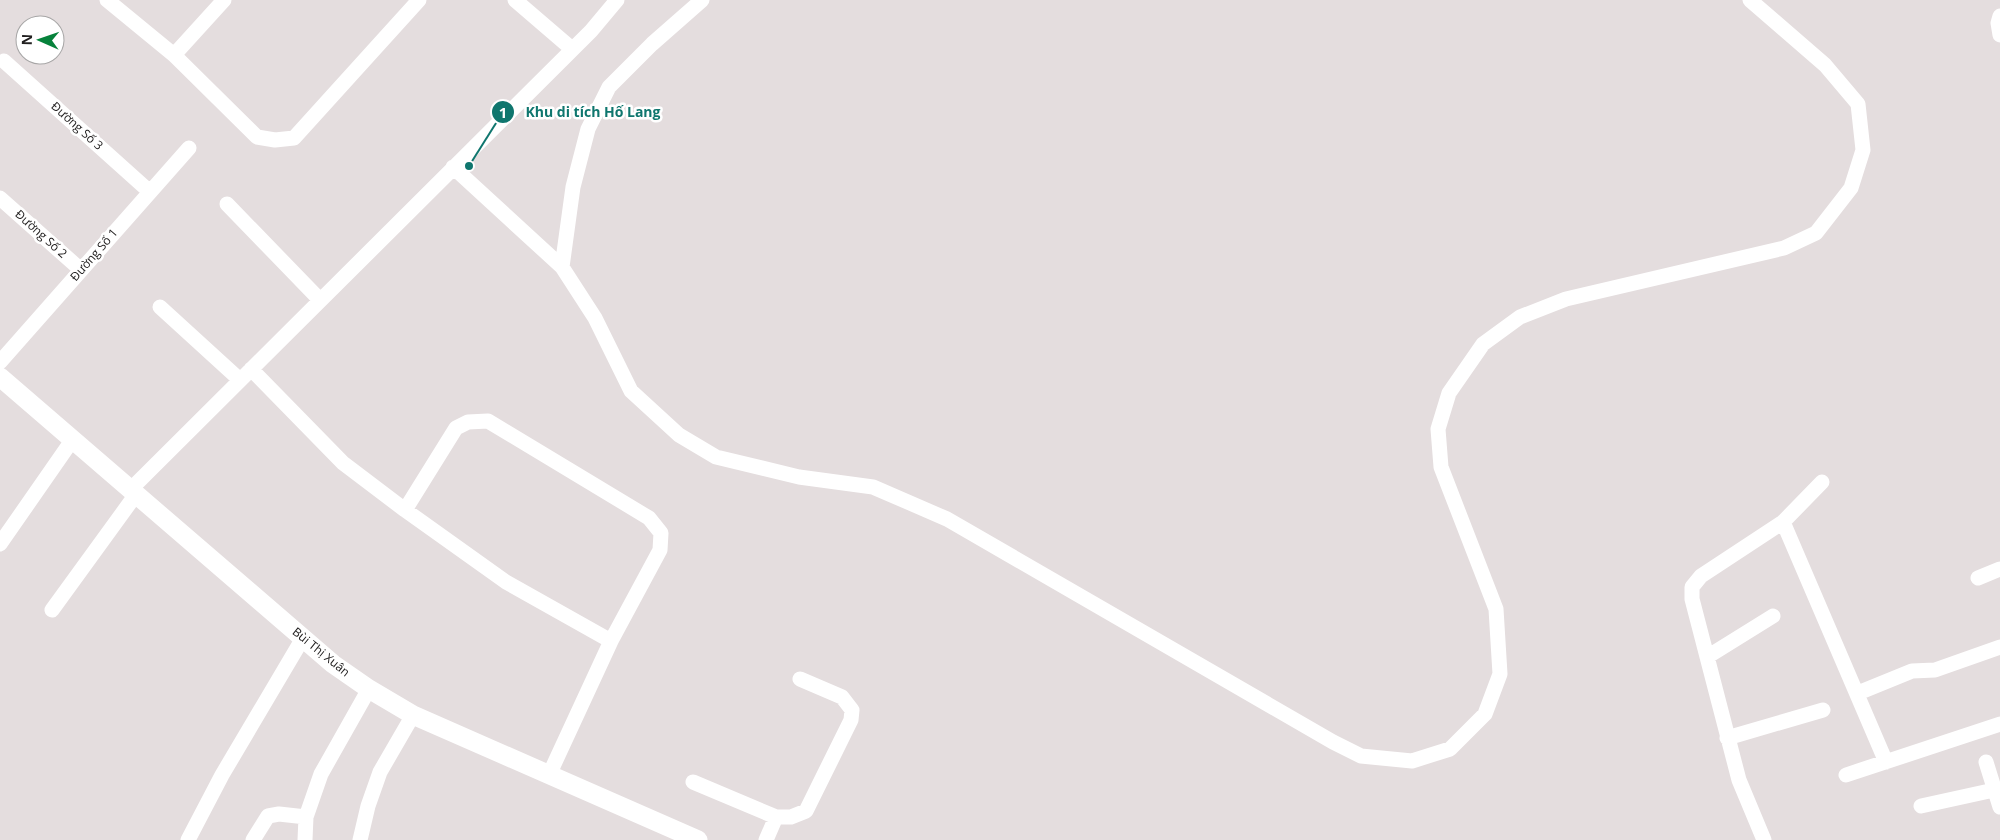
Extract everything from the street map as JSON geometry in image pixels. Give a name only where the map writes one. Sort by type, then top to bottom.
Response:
[{"type":"main road","name":"Bùi Thị Xuân","points":[[2,383],[73,439],[333,664],[369,689],[413,715],[698,840]]},
{"type":"street","points":[[107,0],[174,55],[257,137],[275,140],[294,138],[419,0]]},
{"type":"street","points":[[174,55],[224,0]]},
{"type":"street","points":[[515,0],[572,49]]},
{"type":"street","points":[[52,610],[134,491],[251,368],[572,49],[617,0]]},
{"type":"street","points":[[562,267],[574,187],[588,129],[609,87],[652,44],[702,0]]},
{"type":"street","points":[[453,167],[562,267],[595,318],[631,391],[686,440],[716,457],[799,477],[873,487],[947,520],[1333,742],[1361,756],[1412,761],[1450,749],[1485,714],[1500,674],[1496,609],[1441,466],[1438,429],[1450,394],[1483,344],[1520,317],[1566,300],[1784,248],[1816,233],[1851,188],[1863,150],[1858,104],[1826,64],[1750,0]]},
{"type":"street","points":[[2000,16],[1998,23],[2000,35]]},
{"type":"street","name":"Đường Số 3","points":[[4,61],[150,192]]},
{"type":"street","name":"Đường Số 1","points":[[0,362],[189,148]]},
{"type":"street","name":"Đường Số 2","points":[[0,198],[81,270]]},
{"type":"street","points":[[227,204],[320,300]]},
{"type":"street","points":[[160,307],[240,380]]},
{"type":"street","points":[[251,368],[343,462],[405,510],[506,582],[611,641]]},
{"type":"street","points":[[405,510],[456,428],[468,422],[488,421],[649,518],[661,533],[660,550],[611,641],[548,774]]},
{"type":"street","points":[[0,544],[73,439]]},
{"type":"street","points":[[1764,840],[1739,780],[1727,738],[1692,599],[1692,587],[1701,576],[1783,522],[1822,482]]},
{"type":"street","points":[[1783,522],[1886,762]]},
{"type":"street","points":[[1978,578],[2000,570]]},
{"type":"street","points":[[1707,657],[1773,616]]},
{"type":"street","points":[[188,840],[222,775],[303,638]]},
{"type":"street","points":[[1858,693],[1912,671],[1935,670],[2000,647]]},
{"type":"street","points":[[693,782],[776,817],[791,817],[806,811],[851,720],[852,710],[842,697],[800,679]]},
{"type":"street","points":[[305,840],[306,817],[322,774],[369,689]]},
{"type":"street","points":[[1727,738],[1823,710]]},
{"type":"street","points":[[360,840],[368,806],[380,772],[413,715]]},
{"type":"street","points":[[1846,775],[2000,724]]},
{"type":"street","points":[[1986,762],[2000,807]]},
{"type":"street","points":[[1921,806],[1994,790]]},
{"type":"street","points":[[253,840],[268,816],[279,814],[306,817]]},
{"type":"street","points":[[766,840],[776,817]]},
{"type":"place","name":"Khu di tích Hố Lang","points":[[469,166]]}]
